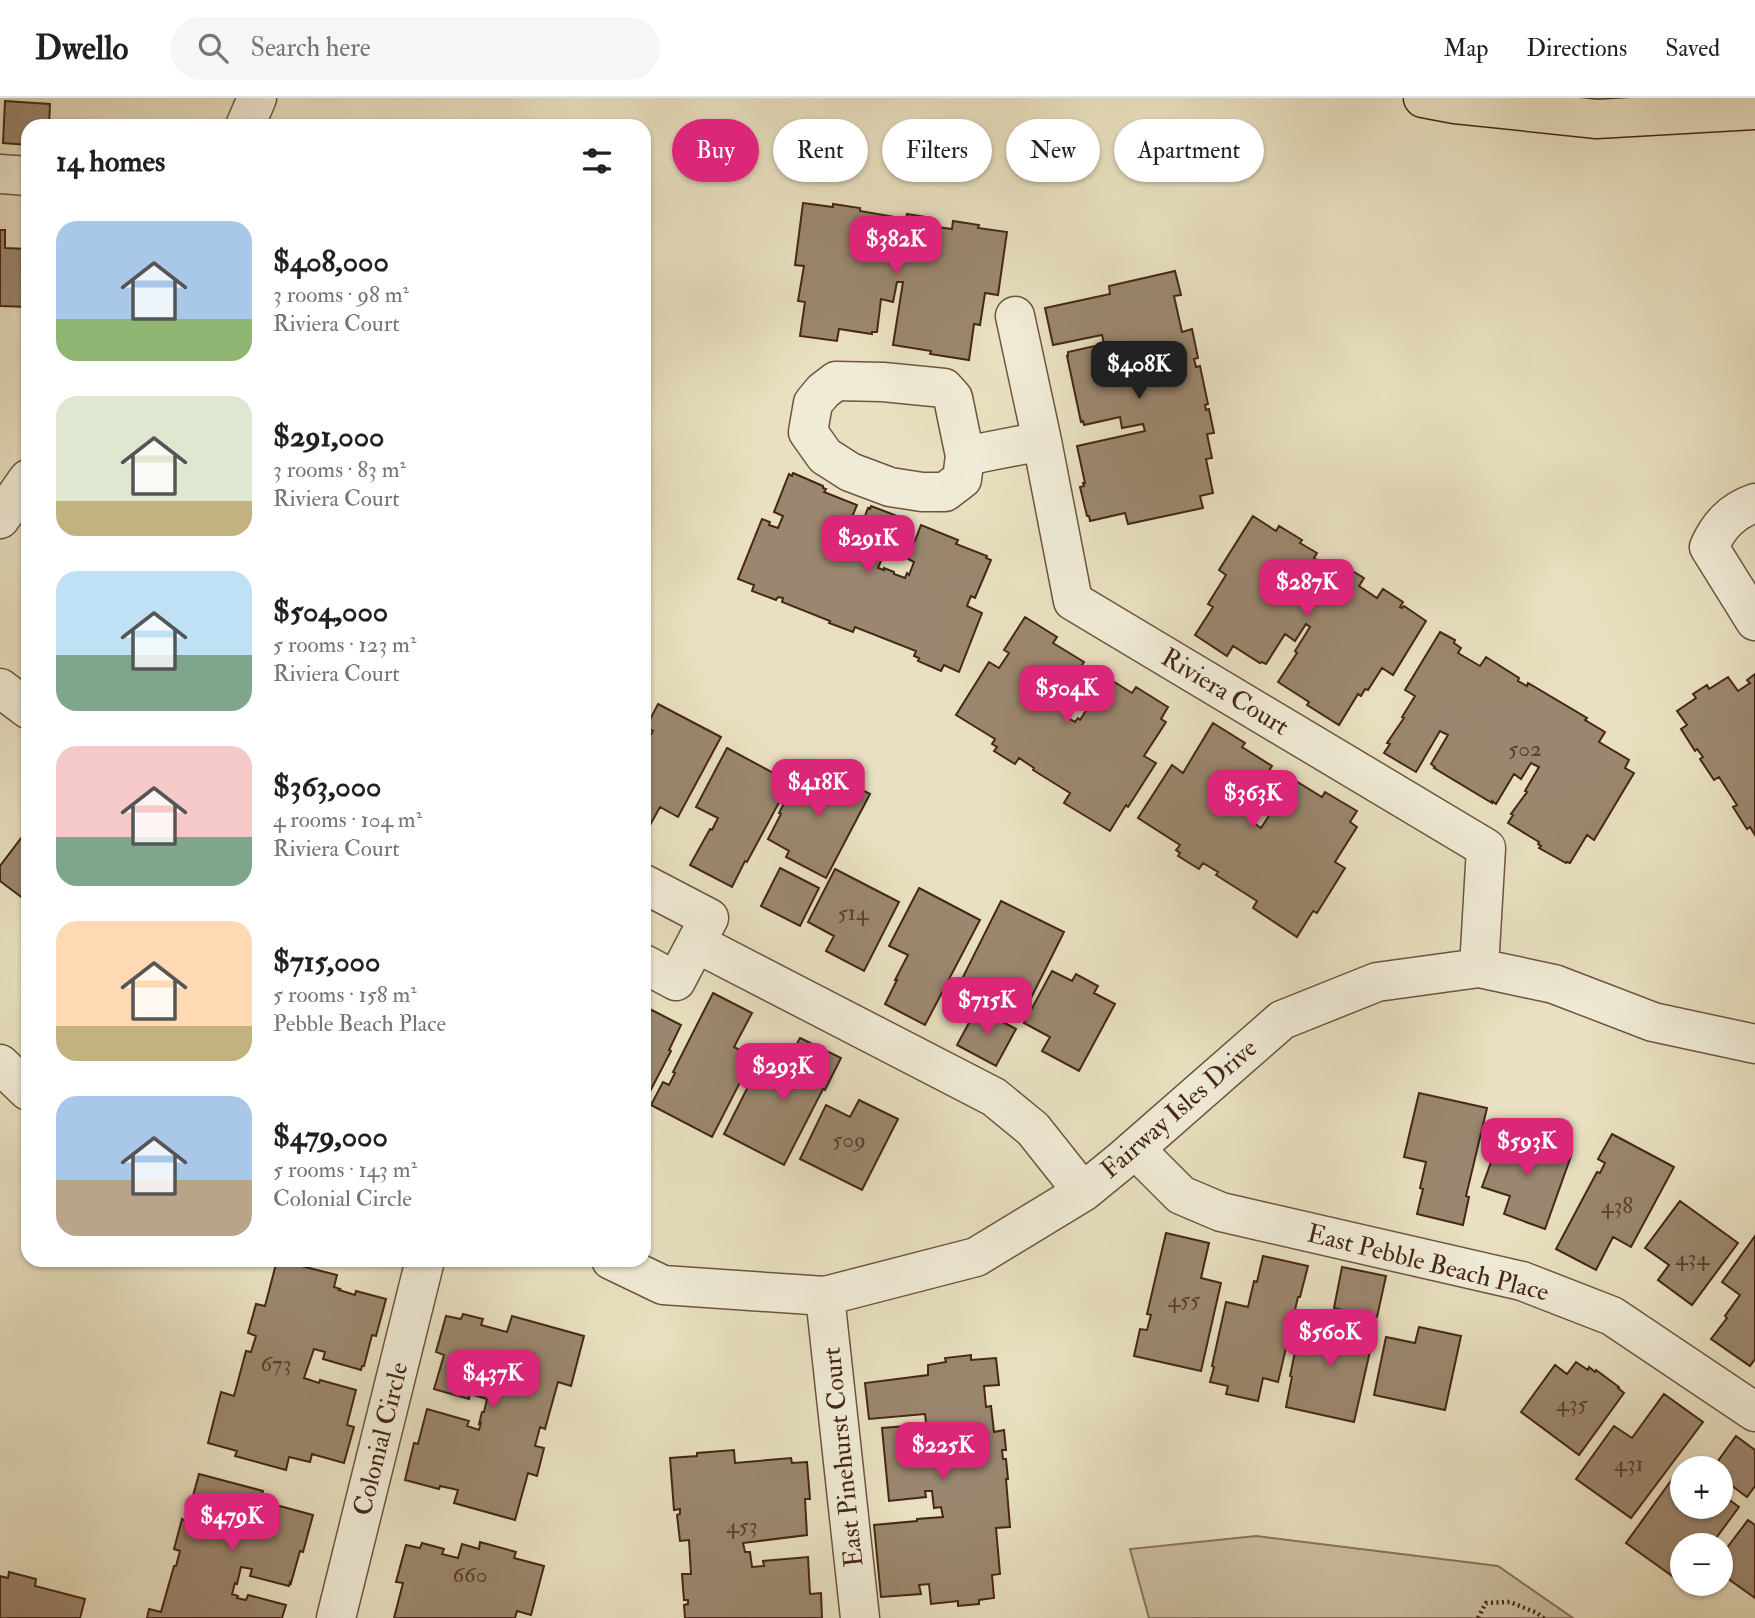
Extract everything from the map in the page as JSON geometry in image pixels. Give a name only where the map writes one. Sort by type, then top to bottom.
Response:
[{"type":"main road","points":[[1423,98],[1455,104],[1597,119],[1755,110]]},
{"type":"street","points":[[248,119],[257,98]]},
{"type":"street","points":[[0,174],[21,176]]},
{"type":"street","name":"Riviera Court","points":[[1016,316],[1073,601],[1486,848],[1479,968]]},
{"type":"street","points":[[965,456],[1042,441]]},
{"type":"street","points":[[0,519],[21,489]]},
{"type":"street","points":[[1755,503],[1742,508],[1727,520],[1716,532],[1709,547],[1755,621]]},
{"type":"street","points":[[0,688],[21,704]]},
{"type":"street","points":[[651,888],[709,918],[676,981],[651,968]]},
{"type":"street","points":[[696,943],[994,1097],[1033,1129],[1083,1192]]},
{"type":"street","name":"Fairway Isles Drive","points":[[626,1267],[663,1284],[825,1296],[976,1257],[1083,1192],[1282,1020],[1377,982],[1479,968],[1554,984],[1653,1022],[1755,1044]]},
{"type":"street","points":[[0,1064],[21,1084]]},
{"type":"street","name":"East Pebble Beach Place","points":[[1135,1149],[1181,1195],[1221,1212],[1521,1281],[1612,1317],[1755,1412]]},
{"type":"street","name":"Colonial Circle","points":[[336,1618],[423,1267]]},
{"type":"street","name":"East Pinehurst Court","points":[[825,1296],[860,1618]]},
{"type":"path","points":[[1478,1618],[1486,1603],[1510,1602],[1544,1618]]},
{"type":"shaded area","points":[[1256,1536],[1498,1566],[1573,1618],[1149,1618],[1130,1549]]},
{"type":"building","points":[[5,101],[50,104],[49,119],[21,119],[21,144],[3,143]]},
{"type":"building","points":[[803,203],[860,208],[860,211],[906,219],[907,214],[932,218],[930,226],[952,229],[953,221],[1007,232],[998,295],[985,293],[980,325],[974,324],[969,360],[893,345],[903,282],[897,282],[893,302],[881,299],[877,332],[872,334],[839,329],[837,341],[800,336],[805,302],[798,301],[804,266],[795,265]]},
{"type":"building","points":[[0,230],[5,230],[5,248],[21,249],[21,307],[0,306]]},
{"type":"building","points":[[1175,271],[1181,295],[1174,296],[1182,332],[1192,329],[1198,358],[1194,359],[1196,367],[1200,366],[1208,404],[1205,405],[1206,410],[1209,409],[1214,433],[1207,434],[1212,458],[1206,459],[1213,493],[1200,496],[1203,508],[1128,524],[1125,513],[1090,521],[1080,487],[1085,483],[1077,446],[1145,431],[1143,424],[1122,428],[1120,417],[1084,425],[1083,421],[1081,422],[1067,356],[1068,352],[1104,344],[1102,335],[1053,345],[1045,308],[1110,294],[1109,286]]},
{"type":"building","points":[[793,473],[823,486],[826,489],[824,492],[857,505],[836,555],[848,560],[871,506],[900,517],[899,520],[902,521],[887,558],[883,556],[878,568],[905,578],[907,573],[909,575],[914,562],[908,559],[921,525],[958,540],[956,544],[991,560],[975,598],[971,596],[967,606],[982,613],[959,672],[944,665],[941,671],[918,661],[919,658],[914,656],[916,651],[855,627],[853,632],[829,623],[830,621],[782,602],[783,598],[778,597],[776,600],[752,591],[754,585],[738,579],[762,519],[778,528],[783,516],[774,512],[789,474],[792,476]]},
{"type":"building","points":[[1253,516],[1276,531],[1279,526],[1302,540],[1300,543],[1317,553],[1314,558],[1335,571],[1339,563],[1364,578],[1359,586],[1377,598],[1383,589],[1403,602],[1400,607],[1404,606],[1426,621],[1393,675],[1382,668],[1368,690],[1365,689],[1361,696],[1358,694],[1339,725],[1278,682],[1310,627],[1306,624],[1295,641],[1285,634],[1266,664],[1233,646],[1227,656],[1195,635],[1213,607],[1208,604],[1226,575],[1219,570]]},
{"type":"building","points":[[1025,617],[1057,637],[1053,643],[1084,662],[1062,697],[1058,695],[1052,705],[1066,713],[1064,716],[1075,722],[1078,718],[1080,720],[1087,709],[1080,704],[1100,673],[1132,693],[1136,687],[1168,707],[1161,719],[1166,722],[1144,756],[1156,763],[1110,831],[1064,803],[1070,793],[1019,758],[1015,764],[994,751],[997,747],[992,744],[995,739],[956,715],[989,662],[999,668],[1009,653],[1004,650]]},
{"type":"building","points":[[1440,632],[1455,640],[1454,643],[1461,648],[1458,653],[1480,666],[1486,657],[1519,678],[1518,681],[1527,686],[1528,683],[1587,718],[1585,720],[1605,732],[1599,742],[1629,760],[1625,768],[1634,773],[1594,840],[1587,835],[1570,863],[1539,848],[1539,842],[1508,823],[1539,767],[1531,763],[1521,779],[1514,774],[1496,804],[1434,768],[1431,764],[1448,735],[1440,731],[1416,772],[1384,753],[1390,744],[1387,743],[1415,696],[1405,690]]},
{"type":"building","points":[[1755,674],[1755,835],[1750,827],[1747,829],[1733,807],[1737,805],[1719,777],[1714,780],[1700,759],[1703,757],[1697,749],[1695,751],[1681,729],[1687,725],[1677,711],[1696,698],[1693,694],[1707,685],[1709,689],[1728,677],[1738,691],[1750,683],[1747,680]]},
{"type":"building","points":[[658,704],[721,737],[678,817],[660,807],[651,823],[653,731],[651,717]]},
{"type":"building","points":[[1213,723],[1245,743],[1242,747],[1272,766],[1249,803],[1243,799],[1237,810],[1243,814],[1245,811],[1254,817],[1251,821],[1261,828],[1291,778],[1322,797],[1325,792],[1357,811],[1350,822],[1357,827],[1335,862],[1345,868],[1317,913],[1313,911],[1297,937],[1253,908],[1257,901],[1216,875],[1218,872],[1203,863],[1199,869],[1178,856],[1180,853],[1176,850],[1180,845],[1138,818],[1172,765],[1183,773]]},
{"type":"building","points":[[727,748],[790,782],[732,887],[690,865],[718,818],[696,807]]},
{"type":"building","points":[[808,762],[870,794],[826,878],[786,857],[789,851],[768,839],[793,786],[795,787]]},
{"type":"building","points":[[21,838],[21,897],[0,881],[0,866]]},
{"type":"building","points":[[780,868],[819,888],[800,926],[761,906]]},
{"type":"building","points":[[835,869],[899,902],[864,971],[826,951],[834,936],[808,922]]},
{"type":"building","points":[[919,888],[980,920],[925,1025],[885,1004],[908,955],[889,946]]},
{"type":"building","points":[[1001,901],[1064,932],[1021,1018],[981,998],[985,991],[962,979]]},
{"type":"building","points":[[1052,971],[1072,981],[1076,974],[1098,986],[1094,993],[1115,1004],[1079,1071],[1042,1051],[1050,1037],[1024,1023]]},
{"type":"building","points":[[713,993],[752,1013],[734,1047],[753,1057],[712,1137],[651,1105],[663,1082],[669,1085]]},
{"type":"building","points":[[977,1008],[1016,1029],[996,1066],[957,1045]]},
{"type":"building","points":[[651,1010],[681,1025],[669,1050],[671,1051],[651,1090]]},
{"type":"building","points":[[800,1038],[841,1058],[784,1165],[724,1134],[754,1075],[773,1086]]},
{"type":"building","points":[[1419,1093],[1487,1108],[1466,1196],[1469,1197],[1463,1225],[1417,1214],[1426,1162],[1404,1157]]},
{"type":"building","points":[[859,1100],[898,1119],[862,1190],[800,1159],[826,1105],[850,1117]]},
{"type":"building","points":[[1502,1132],[1571,1156],[1545,1229],[1504,1214],[1510,1196],[1482,1187]]},
{"type":"building","points":[[1612,1134],[1674,1167],[1631,1247],[1613,1237],[1596,1270],[1556,1249],[1597,1172],[1600,1173],[1605,1163],[1598,1159]]},
{"type":"building","points":[[1680,1201],[1738,1243],[1692,1305],[1658,1280],[1669,1265],[1645,1248]]},
{"type":"building","points":[[1166,1233],[1209,1243],[1201,1278],[1221,1283],[1201,1371],[1134,1356],[1140,1329],[1147,1330],[1151,1315],[1147,1314]]},
{"type":"building","points":[[1755,1236],[1755,1359],[1750,1366],[1711,1339],[1740,1295],[1722,1282]]},
{"type":"building","points":[[1263,1256],[1308,1266],[1278,1382],[1263,1378],[1258,1401],[1226,1394],[1228,1386],[1210,1382],[1226,1302],[1248,1307]]},
{"type":"building","points":[[275,1267],[305,1267],[337,1275],[334,1287],[339,1290],[355,1295],[356,1291],[386,1299],[376,1336],[372,1335],[361,1370],[323,1359],[325,1352],[314,1349],[304,1378],[356,1390],[347,1425],[354,1427],[344,1463],[312,1454],[310,1462],[289,1457],[286,1470],[235,1456],[237,1451],[208,1443],[221,1392],[234,1396],[246,1351],[251,1352],[256,1336],[248,1333],[256,1304],[265,1306]]},
{"type":"building","points":[[1342,1267],[1386,1276],[1377,1317],[1334,1308]]},
{"type":"building","points":[[463,1314],[483,1319],[481,1325],[507,1332],[512,1316],[584,1336],[571,1386],[558,1382],[545,1429],[540,1427],[535,1446],[544,1448],[537,1476],[528,1473],[515,1520],[454,1503],[458,1490],[440,1486],[439,1489],[405,1480],[414,1443],[418,1444],[427,1409],[469,1421],[467,1426],[479,1430],[487,1399],[470,1394],[469,1399],[434,1389],[444,1355],[436,1352],[446,1316],[461,1319]]},
{"type":"building","points":[[1330,1318],[1375,1329],[1354,1422],[1286,1407],[1292,1377],[1290,1376],[1304,1320],[1329,1326]]},
{"type":"building","points":[[1419,1327],[1461,1336],[1445,1410],[1374,1395],[1386,1337],[1415,1343]]},
{"type":"building","points":[[971,1355],[971,1360],[996,1358],[999,1385],[984,1386],[986,1407],[991,1406],[994,1432],[1004,1430],[1006,1450],[1002,1450],[1003,1459],[1006,1459],[1010,1527],[996,1528],[1000,1574],[992,1575],[994,1598],[979,1600],[979,1604],[958,1606],[958,1601],[931,1604],[929,1584],[919,1585],[921,1594],[881,1597],[874,1525],[943,1517],[941,1507],[934,1508],[932,1491],[925,1491],[926,1497],[889,1501],[882,1428],[919,1425],[920,1433],[927,1432],[925,1414],[869,1419],[865,1383],[928,1375],[928,1365],[946,1362],[945,1358]]},
{"type":"building","points":[[1576,1362],[1588,1370],[1589,1367],[1595,1372],[1596,1370],[1624,1393],[1579,1455],[1521,1412],[1555,1365],[1567,1374]]},
{"type":"building","points":[[1664,1394],[1703,1422],[1678,1456],[1670,1456],[1670,1466],[1631,1518],[1576,1479],[1614,1426],[1632,1438]]},
{"type":"building","points":[[1736,1436],[1755,1450],[1755,1486],[1747,1497],[1733,1487],[1733,1456],[1722,1456]]},
{"type":"building","points":[[734,1450],[735,1463],[791,1458],[792,1463],[807,1462],[810,1499],[805,1499],[807,1535],[743,1543],[745,1552],[750,1552],[752,1567],[764,1566],[763,1561],[808,1557],[810,1594],[821,1593],[822,1618],[685,1618],[684,1605],[688,1604],[688,1600],[684,1600],[682,1574],[691,1574],[689,1540],[680,1541],[677,1515],[680,1514],[680,1509],[674,1510],[670,1458]]},
{"type":"building","points":[[199,1474],[263,1491],[259,1505],[275,1509],[276,1505],[313,1515],[303,1552],[300,1551],[289,1586],[250,1576],[252,1569],[241,1567],[237,1584],[235,1583],[232,1594],[238,1596],[237,1598],[246,1600],[248,1595],[286,1605],[282,1618],[147,1618],[149,1609],[161,1612],[180,1551],[174,1549],[182,1519],[186,1521]]},
{"type":"building","points":[[1670,1482],[1670,1519],[1730,1519],[1720,1533],[1670,1533],[1670,1574],[1626,1543]]},
{"type":"building","points":[[1733,1503],[1739,1507],[1733,1515]]},
{"type":"building","points":[[1748,1520],[1755,1525],[1755,1598],[1733,1582],[1733,1540]]},
{"type":"building","points":[[480,1542],[516,1552],[514,1558],[544,1566],[531,1615],[517,1611],[515,1618],[394,1618],[403,1583],[396,1582],[406,1545],[420,1548],[422,1543],[444,1549],[442,1554],[458,1558],[462,1544],[479,1549]]},
{"type":"building","points":[[9,1572],[36,1579],[35,1586],[85,1599],[80,1618],[0,1618],[0,1576],[8,1578]]}]
